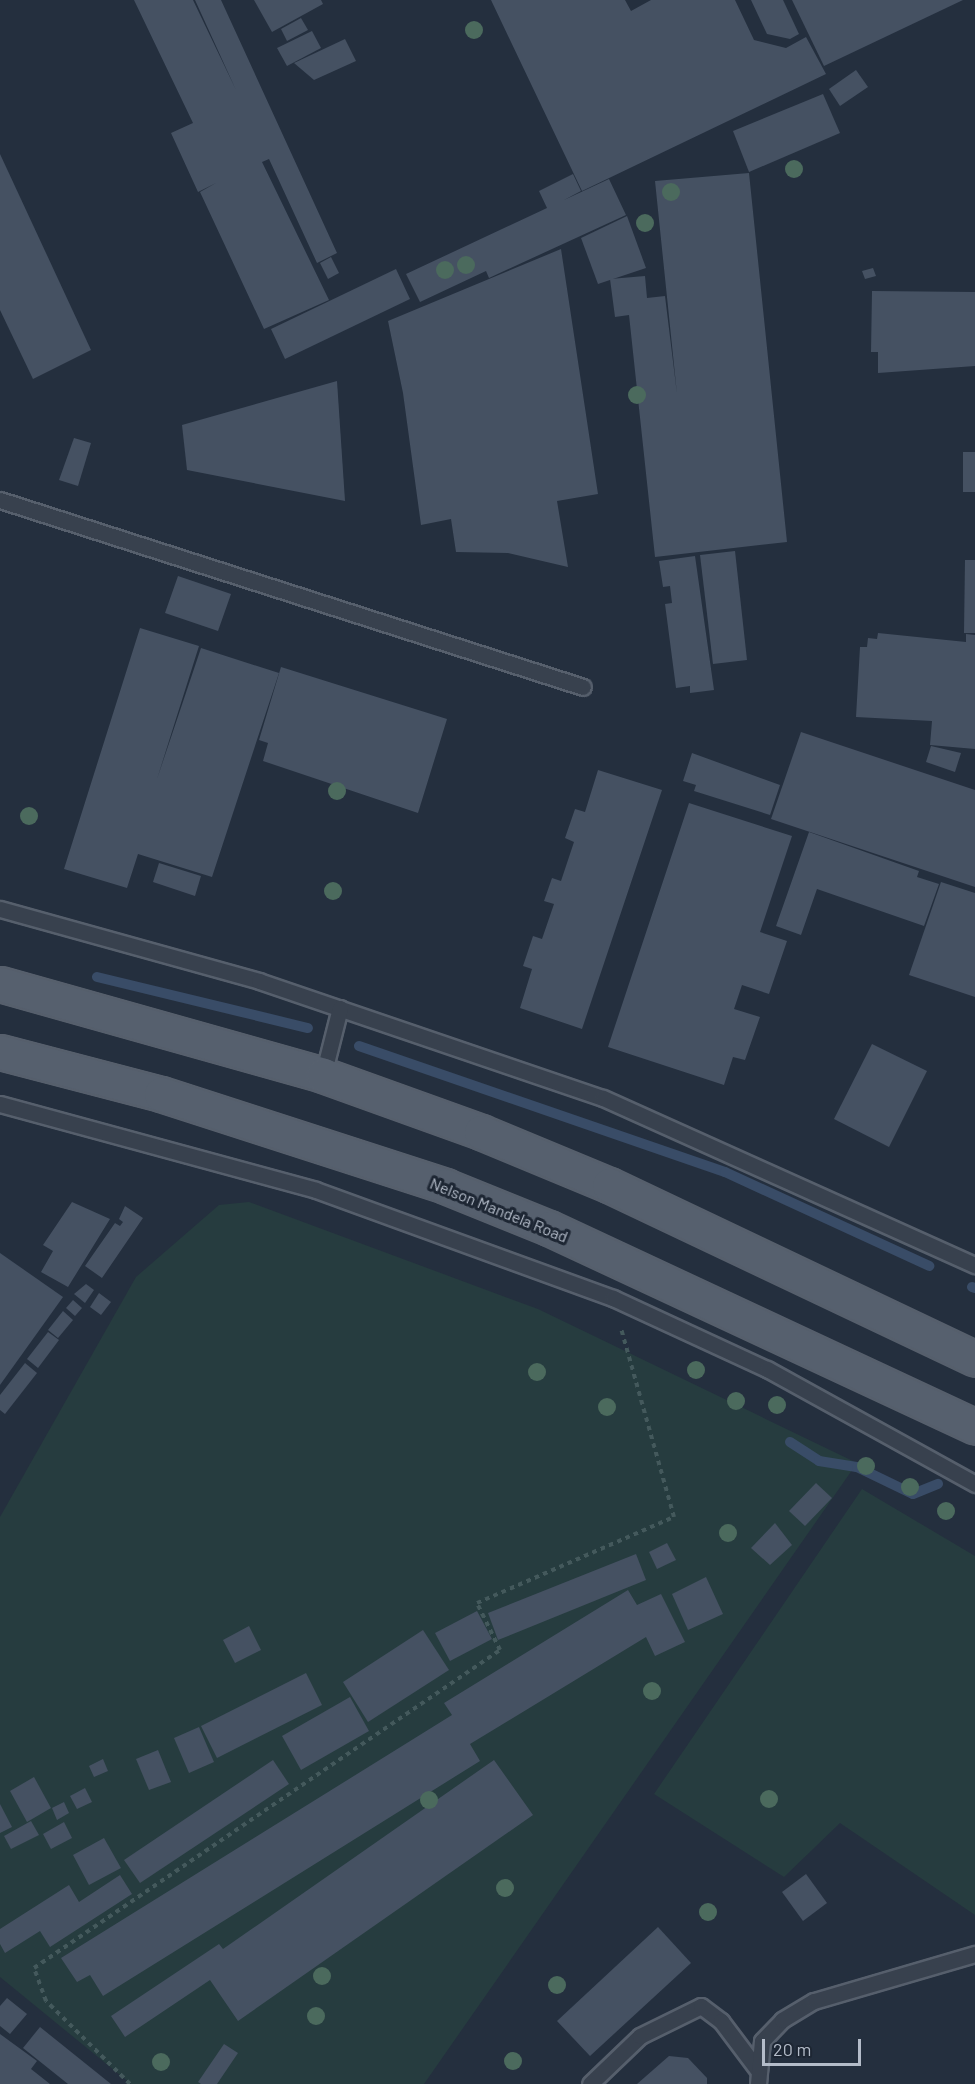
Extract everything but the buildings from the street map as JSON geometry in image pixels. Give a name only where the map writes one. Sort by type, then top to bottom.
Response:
[{"type":"main road","points":[[0,984],[323,1075],[481,1132],[609,1185],[975,1359]]},
{"type":"main road","name":"Nelson Mandela Road","points":[[0,1052],[161,1094],[445,1186],[549,1228],[975,1426]]},
{"type":"lane","points":[[0,500],[583,687]]},
{"type":"lane","points":[[0,909],[260,981],[603,1098],[975,1265]]},
{"type":"lane","points":[[323,1075],[340,1008]]},
{"type":"lane","points":[[0,1104],[316,1190],[613,1298],[767,1369],[975,1484]]},
{"type":"lane","points":[[758,2076],[762,2041],[782,2020],[814,2001],[975,1954]]},
{"type":"lane","points":[[590,2084],[640,2036],[701,2006],[721,2021],[758,2076]]},
{"type":"path","points":[[130,2084],[46,2001],[34,1968],[500,1650],[477,1603],[674,1517],[613,1298]]},
{"type":"green space","points":[[249,1202],[538,1309],[857,1463],[424,2084],[131,2084],[0,1977],[0,1517],[136,1277],[219,1205]]},
{"type":"green space","points":[[862,1489],[975,1556],[975,1915],[840,1823],[784,1877],[654,1794]]},
{"type":"waterway","points":[[97,977],[308,1028]]},
{"type":"waterway","points":[[359,1046],[725,1172],[929,1266]]},
{"type":"waterway","points":[[790,1442],[819,1461],[857,1467],[913,1494],[938,1484]]}]
